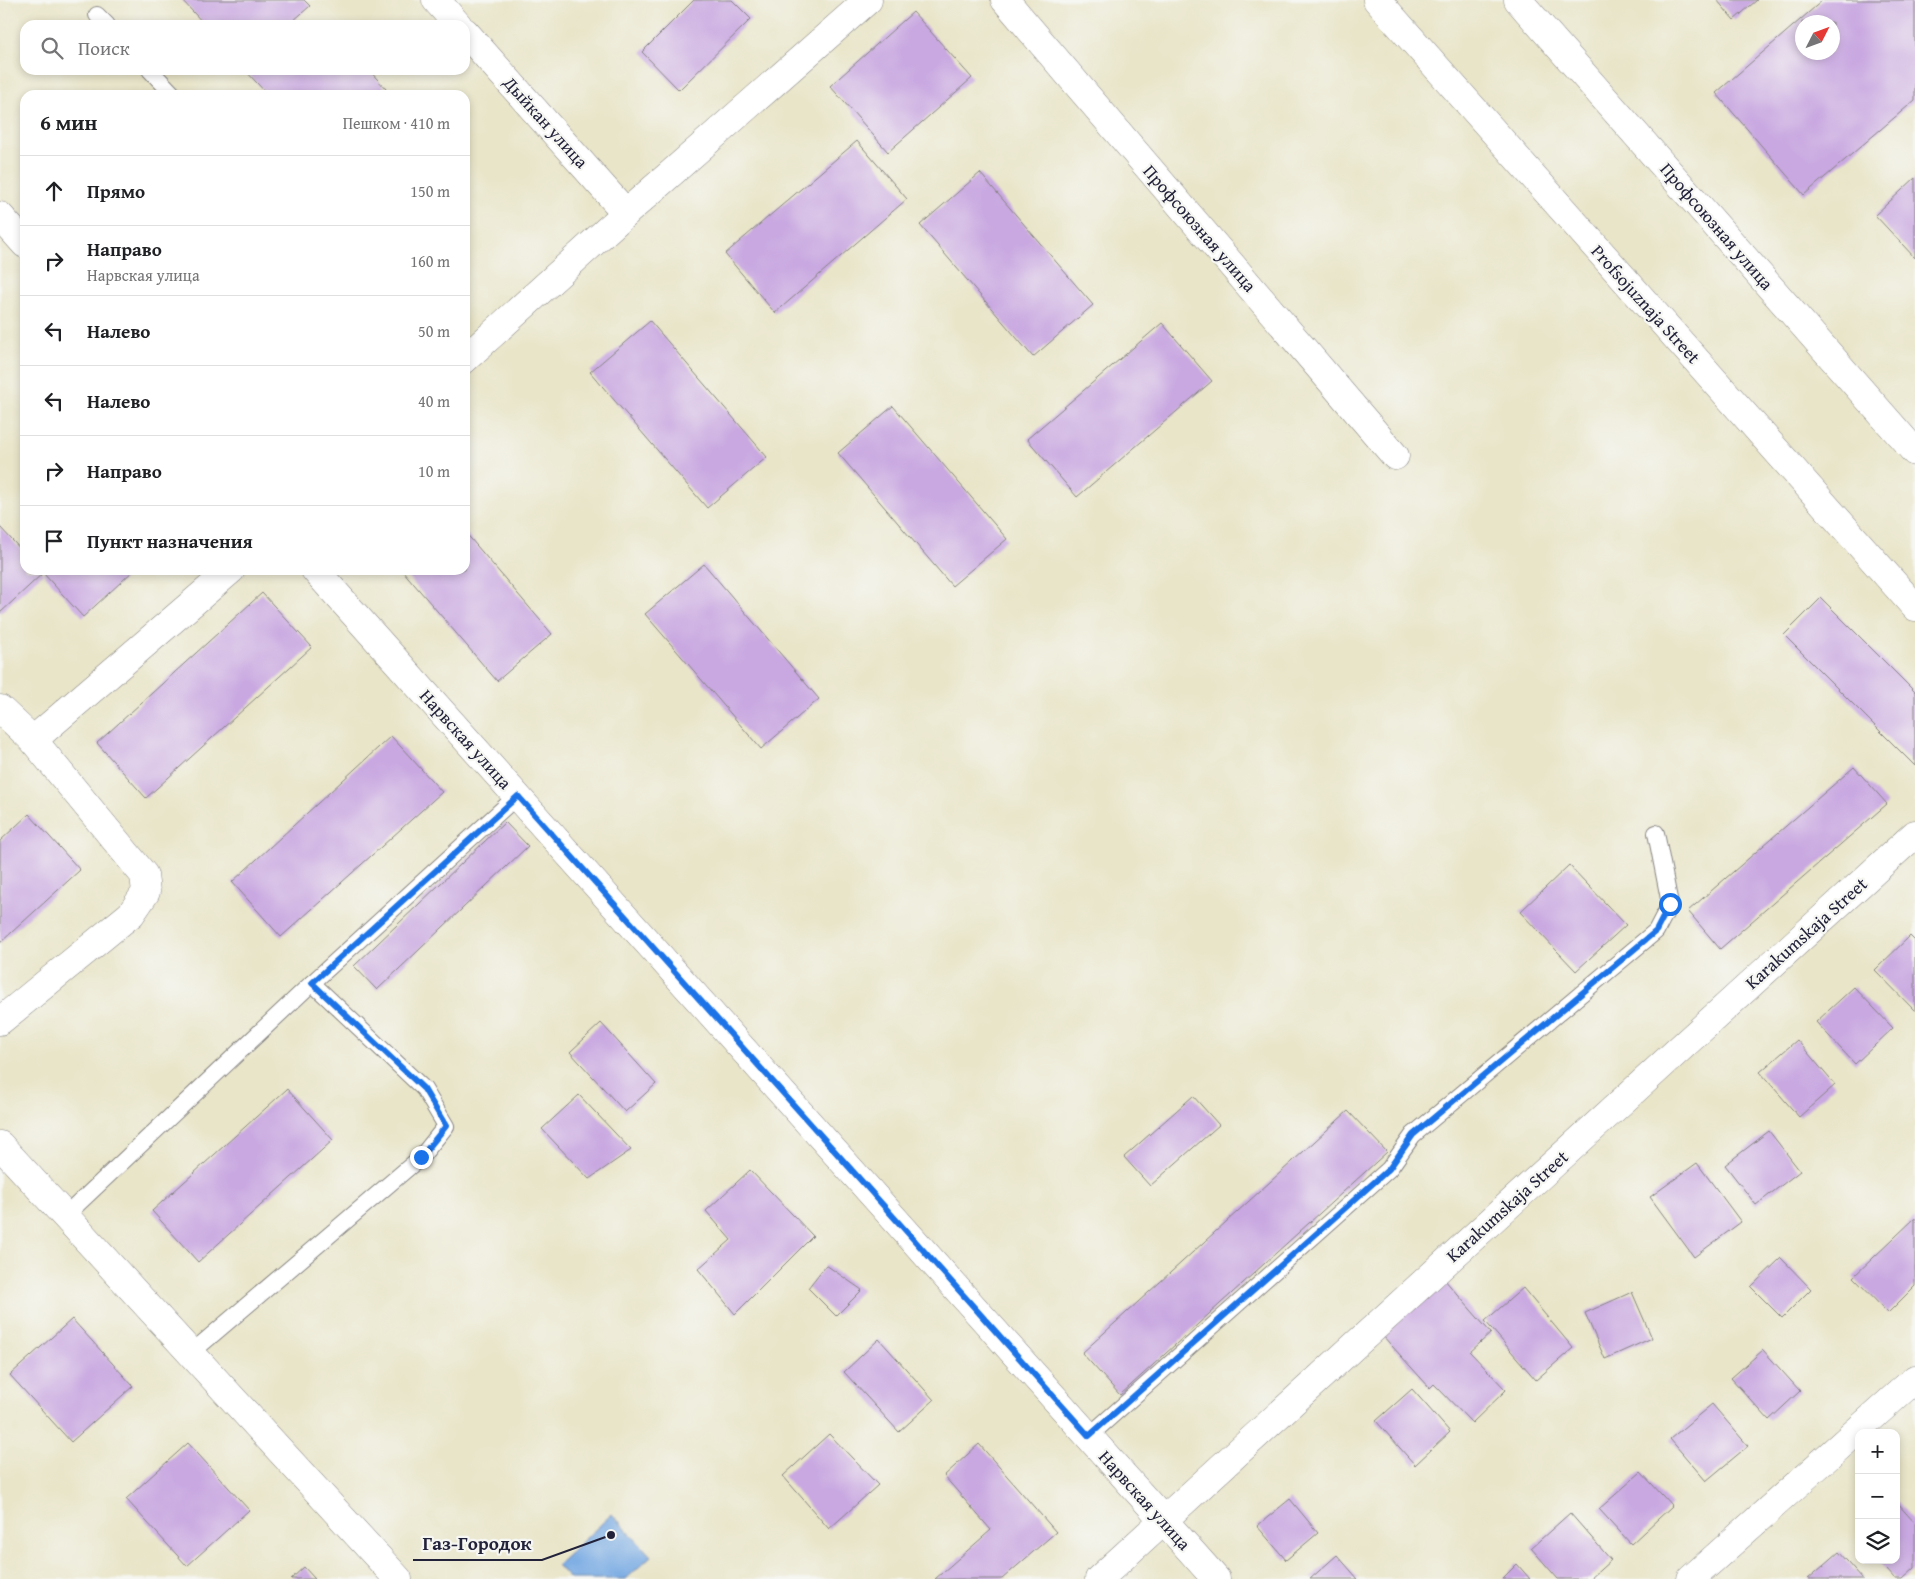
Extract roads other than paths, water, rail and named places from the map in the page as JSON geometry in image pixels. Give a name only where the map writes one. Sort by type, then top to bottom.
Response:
[{"type":"street","points":[[436,0],[454,20]]},
{"type":"street","points":[[470,354],[626,213],[868,0]]},
{"type":"street","name":"Профсоюзная улица","points":[[1005,0],[1395,456]]},
{"type":"street","name":"Profsojuznaja Street","points":[[1378,0],[1915,607]]},
{"type":"street","name":"Профсоюзная улица","points":[[1518,0],[1915,452]]},
{"type":"street","name":"Дыйкан улица","points":[[470,38],[626,213]]},
{"type":"street","points":[[0,216],[20,238]]},
{"type":"street","points":[[33,740],[224,575]]},
{"type":"street","name":"Нарвская улица","points":[[319,575],[1216,1579]]},
{"type":"street","points":[[0,708],[33,740],[144,875],[146,892],[131,914],[0,1021]]},
{"type":"street","name":"Karakumskaja Street","points":[[1099,1579],[1915,834]]},
{"type":"street","points":[[0,1145],[398,1579]]},
{"type":"street","points":[[1691,1579],[1915,1380]]},
{"type":"lane","points":[[155,75],[169,90]]},
{"type":"lane","points":[[65,1216],[312,983],[518,796]]},
{"type":"lane","points":[[1089,1436],[1389,1169],[1413,1135],[1656,931],[1670,904],[1656,833]]},
{"type":"lane","points":[[191,1353],[421,1157],[446,1126],[424,1089],[312,983]]},
{"type":"water","points":[[612,1514],[651,1556],[626,1579],[570,1579],[557,1565]]},
{"type":"place","name":"Газ-Городок","points":[[611,1535]]}]
